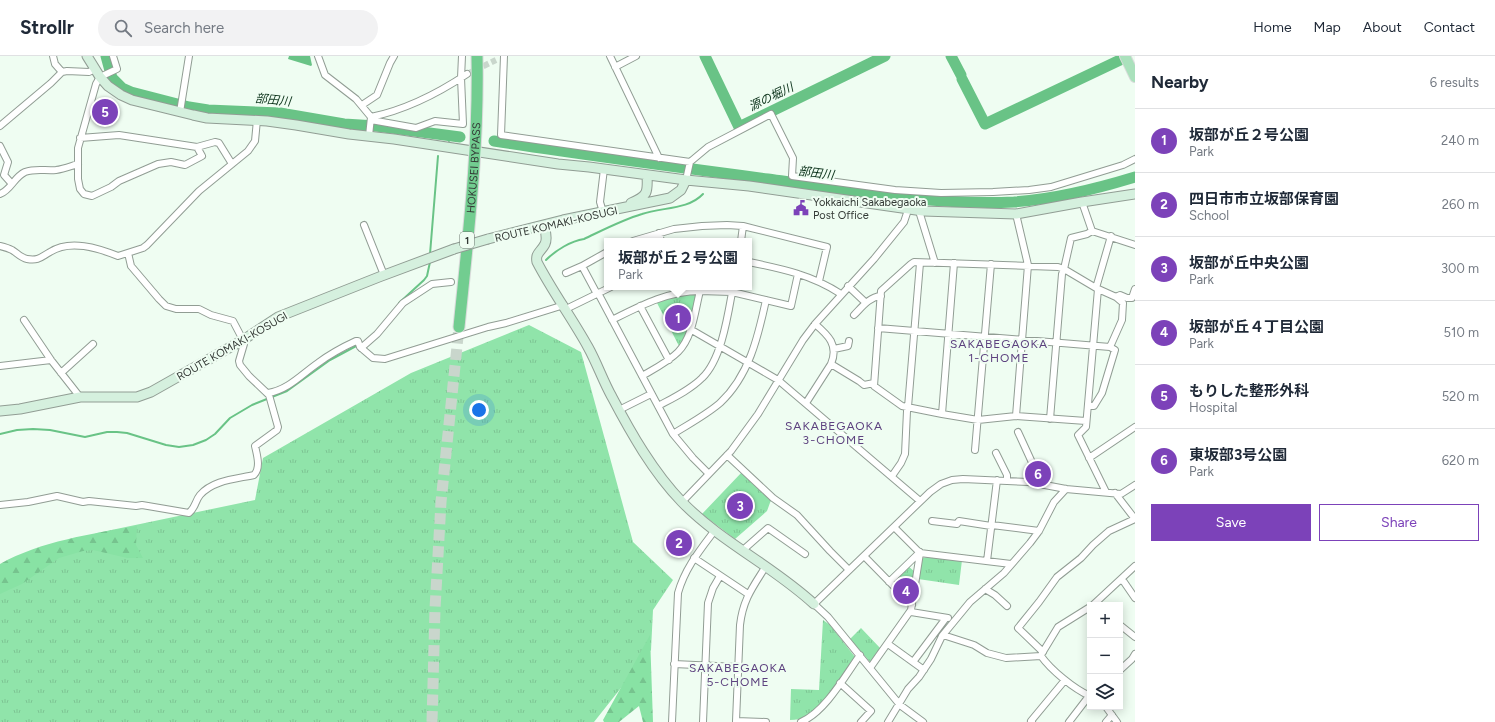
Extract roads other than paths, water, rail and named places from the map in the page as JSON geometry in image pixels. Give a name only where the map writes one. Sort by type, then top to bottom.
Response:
[{"type":"highway","name":"HOKUSEI BYPASS","points":[[459,327],[475,152],[478,88],[477,56]]},
{"type":"main road","points":[[87,56],[101,73],[108,86],[126,98],[181,110],[207,118],[257,120],[369,134],[558,164],[647,175],[686,177],[919,211],[1016,214],[1135,194]]},
{"type":"main road","points":[[1125,56],[1135,77]]},
{"type":"main road","points":[[617,210],[640,199],[646,194],[648,188],[647,175]]},
{"type":"main road","name":"ROUTE KOMAKI-KOSUGI","points":[[0,411],[20,410],[80,398],[137,397],[151,392],[243,340],[278,317],[454,249],[544,225],[670,198],[680,190],[686,177]]},
{"type":"main road","points":[[544,225],[546,240],[545,244],[537,254],[538,264],[565,307],[620,410],[655,470],[682,502],[715,530],[799,589],[814,604]]},
{"type":"street","points":[[53,56],[55,64],[62,72]]},
{"type":"street","points":[[0,126],[62,72],[101,73],[115,71],[117,69],[113,56]]},
{"type":"street","points":[[181,110],[189,56]]},
{"type":"street","points":[[318,56],[325,75],[362,105],[371,119],[369,134]]},
{"type":"street","points":[[362,105],[377,95],[394,56]]},
{"type":"street","points":[[371,119],[416,128],[435,121],[464,124],[464,76],[462,56]]},
{"type":"street","points":[[496,60],[504,56],[501,135],[659,158],[689,164]]},
{"type":"street","points":[[610,56],[659,158]]},
{"type":"street","points":[[615,67],[636,56]]},
{"type":"street","points":[[101,73],[96,84],[78,148],[80,190],[84,194],[92,196],[111,187],[119,181],[158,164],[171,162],[185,165],[202,156],[196,147]]},
{"type":"street","points":[[371,119],[406,108],[454,83],[464,76]]},
{"type":"street","points":[[686,177],[689,164],[708,147],[771,114],[793,158],[792,176],[864,187],[941,193],[1029,190],[1051,186],[1123,165],[1135,159]]},
{"type":"street","points":[[0,246],[13,250],[27,259],[40,259],[50,252],[60,248],[75,246],[101,249],[118,256],[143,248],[153,241],[199,191],[252,146],[255,141],[257,120]]},
{"type":"street","points":[[80,138],[119,134],[196,147],[215,142],[219,143],[232,164]]},
{"type":"street","points":[[0,146],[8,162],[4,175],[12,184]]},
{"type":"street","points":[[0,194],[5,192],[19,176],[31,170],[56,170],[78,164]]},
{"type":"street","points":[[603,212],[600,202],[604,169]]},
{"type":"street","points":[[1082,202],[1092,231]]},
{"type":"street","points":[[682,502],[727,455],[758,414],[778,380],[815,324],[874,259],[904,222],[908,210]]},
{"type":"street","points":[[919,211],[934,263]]},
{"type":"street","points":[[1016,214],[1028,265],[1016,416]]},
{"type":"street","points":[[364,225],[384,275]]},
{"type":"street","points":[[643,238],[659,233],[702,226],[743,226],[827,247],[819,281]]},
{"type":"street","points":[[741,238],[743,226]]},
{"type":"street","points":[[1050,419],[1064,269],[1071,238],[1087,234],[1092,231],[1135,245]]},
{"type":"street","points":[[659,233],[660,238]]},
{"type":"street","points":[[1106,492],[1078,435],[1086,427],[1097,288],[1111,236]]},
{"type":"street","points":[[0,505],[28,502],[57,496],[82,502],[89,501],[136,506],[142,505],[189,513],[194,509],[196,501],[201,494],[216,483],[254,475],[257,472],[258,466],[256,446],[277,430],[278,427],[269,396],[240,365],[239,361],[244,344],[233,321],[211,315],[199,309],[170,308],[162,302],[131,266],[128,253]]},
{"type":"street","points":[[566,273],[604,254]]},
{"type":"street","points":[[1086,421],[1016,416],[978,420],[902,406],[875,387],[874,383],[881,291],[914,262],[1058,267],[1116,297],[1124,303],[1122,320],[1110,347]]},
{"type":"street","points":[[752,263],[798,274],[819,281],[841,294]]},
{"type":"street","points":[[892,476],[901,463],[904,454],[920,263]]},
{"type":"street","points":[[942,414],[954,263]]},
{"type":"street","points":[[975,450],[991,264]]},
{"type":"street","points":[[582,266],[673,434],[709,474]]},
{"type":"street","points":[[612,320],[664,296],[700,290],[733,290],[791,306],[798,274]]},
{"type":"street","points":[[269,396],[282,389],[335,352],[360,345],[377,334],[403,303],[432,284],[451,282]]},
{"type":"street","points":[[848,286],[866,302]]},
{"type":"street","points":[[1116,297],[1120,295],[1127,298],[1132,298],[1135,289]]},
{"type":"street","points":[[360,345],[373,358],[385,360],[488,327],[565,307],[605,290]]},
{"type":"street","points":[[642,376],[669,360],[684,346],[700,290]]},
{"type":"street","points":[[658,406],[703,378],[712,367],[720,346],[733,290]]},
{"type":"street","points":[[854,315],[866,302],[875,297],[881,296]]},
{"type":"street","points":[[673,434],[710,411],[721,402],[737,382],[753,353],[766,300]]},
{"type":"street","points":[[640,306],[669,360]]},
{"type":"street","points":[[24,320],[51,360],[80,398]]},
{"type":"street","points":[[806,404],[833,359],[834,349],[830,338],[815,324]]},
{"type":"street","points":[[878,328],[1110,347],[1115,350],[1102,393],[1094,406],[1088,406]]},
{"type":"street","points":[[690,329],[778,380],[920,501]]},
{"type":"street","points":[[834,349],[848,346],[849,341]]},
{"type":"street","points":[[61,373],[93,344]]},
{"type":"street","points":[[0,366],[51,360]]},
{"type":"street","points":[[831,364],[859,381],[864,386],[874,383]]},
{"type":"street","points":[[620,410],[651,394]]},
{"type":"street","points":[[1089,458],[1135,427]]},
{"type":"street","points":[[1018,432],[1035,469],[1029,482]]},
{"type":"street","points":[[996,453],[1007,475],[1007,481]]},
{"type":"street","points":[[727,455],[773,498],[800,518],[849,570]]},
{"type":"street","points":[[924,722],[899,703],[828,617],[814,604],[920,501],[936,487],[952,480],[963,479],[1029,482],[1066,489],[1121,494],[1135,485]]},
{"type":"street","points":[[987,561],[997,480]]},
{"type":"street","points":[[888,722],[899,703],[924,670],[943,635],[970,602],[1004,573],[1039,531],[1054,502],[1066,489]]},
{"type":"street","points":[[1087,694],[1065,680],[1049,666],[1042,654],[1018,628],[1039,602],[1056,577],[1085,555],[1093,545],[1109,531],[1135,519],[1115,493]]},
{"type":"street","points":[[932,522],[958,524],[959,522],[1039,531]]},
{"type":"street","points":[[894,527],[920,552],[1011,564]]},
{"type":"street","points":[[743,550],[768,528],[805,554]]},
{"type":"street","points":[[672,722],[677,600],[683,578],[694,558],[715,530]]},
{"type":"street","points":[[889,582],[920,552]]},
{"type":"street","points":[[870,668],[911,609],[920,552]]},
{"type":"street","points":[[864,556],[889,582],[911,609],[946,618],[957,619]]},
{"type":"street","points":[[694,558],[748,594]]},
{"type":"street","points":[[766,566],[743,604],[738,667],[736,721],[766,722]]},
{"type":"street","points":[[1096,602],[1135,566]]},
{"type":"street","points":[[703,722],[708,603],[713,588],[720,576]]},
{"type":"street","points":[[1121,580],[1135,598]]},
{"type":"street","points":[[985,589],[996,595],[1007,606]]},
{"type":"street","points":[[1042,654],[1058,627],[1087,609]]},
{"type":"street","points":[[913,662],[946,618]]},
{"type":"street","points":[[1123,627],[1135,637]]},
{"type":"street","points":[[943,635],[974,646],[987,653],[1006,658],[1042,654]]},
{"type":"street","points":[[888,644],[924,670]]},
{"type":"street","points":[[1123,667],[1135,654]]},
{"type":"street","points":[[802,722],[815,713],[828,699],[860,655]]},
{"type":"street","points":[[674,664],[738,667]]},
{"type":"street","points":[[1032,722],[1031,721],[1065,680]]},
{"type":"street","points":[[840,683],[871,711],[861,722]]},
{"type":"street","points":[[1069,722],[1087,700]]},
{"type":"street","points":[[1108,710],[1117,722]]},
{"type":"street","points":[[1106,722],[1112,715]]},
{"type":"waterway","name":"部田川","points":[[106,56],[112,78],[122,88],[131,92],[189,107],[208,110],[280,113],[344,124],[376,126],[460,137]]},
{"type":"waterway","name":"源の堀川","points":[[705,56],[739,127],[885,56]]},
{"type":"waterway","name":"源の堀川","points":[[951,56],[961,75]]},
{"type":"waterway","name":"源の堀川","points":[[962,79],[985,124],[1120,60]]},
{"type":"waterway","name":"部田川","points":[[449,141],[453,136]]},
{"type":"waterway","name":"部田川","points":[[494,141],[860,192],[953,202],[1014,202],[1045,199],[1105,186],[1135,177]]},
{"type":"waterway","points":[[430,254],[438,156]]},
{"type":"waterway","points":[[546,260],[559,249],[620,222],[650,212],[682,206],[690,203],[703,194]]},
{"type":"waterway","points":[[399,303],[424,280],[427,276],[430,262]]},
{"type":"waterway","points":[[0,434],[17,430],[33,429],[50,430],[85,437],[107,432],[117,432],[127,433],[166,445],[179,447],[193,445],[206,440],[215,434],[230,418],[252,405],[287,391],[330,360],[358,345]]},
{"type":"tunnel","points":[[467,74],[496,60]]},
{"type":"tunnel","points":[[432,722],[435,609],[441,502],[459,327]]},
{"type":"place","name":"もりした整形外科","points":[[105,112]]},
{"type":"place","name":"Yokkaichi Sakabegaoka Post Office","points":[[801,208]]},
{"type":"place","name":"坂部が丘２号公園","points":[[678,318]]},
{"type":"place","name":"東坂部3号公園","points":[[1038,474]]},
{"type":"place","name":"坂部が丘中央公園","points":[[740,506]]},
{"type":"place","name":"四日市市立坂部保育園","points":[[679,543]]},
{"type":"place","name":"坂部が丘４丁目公園","points":[[906,591]]},
{"type":"district","name":"SAKABEGAOKA 1-CHOME","points":[[999,351]]},
{"type":"district","name":"SAKABEGAOKA 3-CHOME","points":[[834,433]]},
{"type":"district","name":"SAKABEGAOKA 5-CHOME","points":[[738,675]]}]
